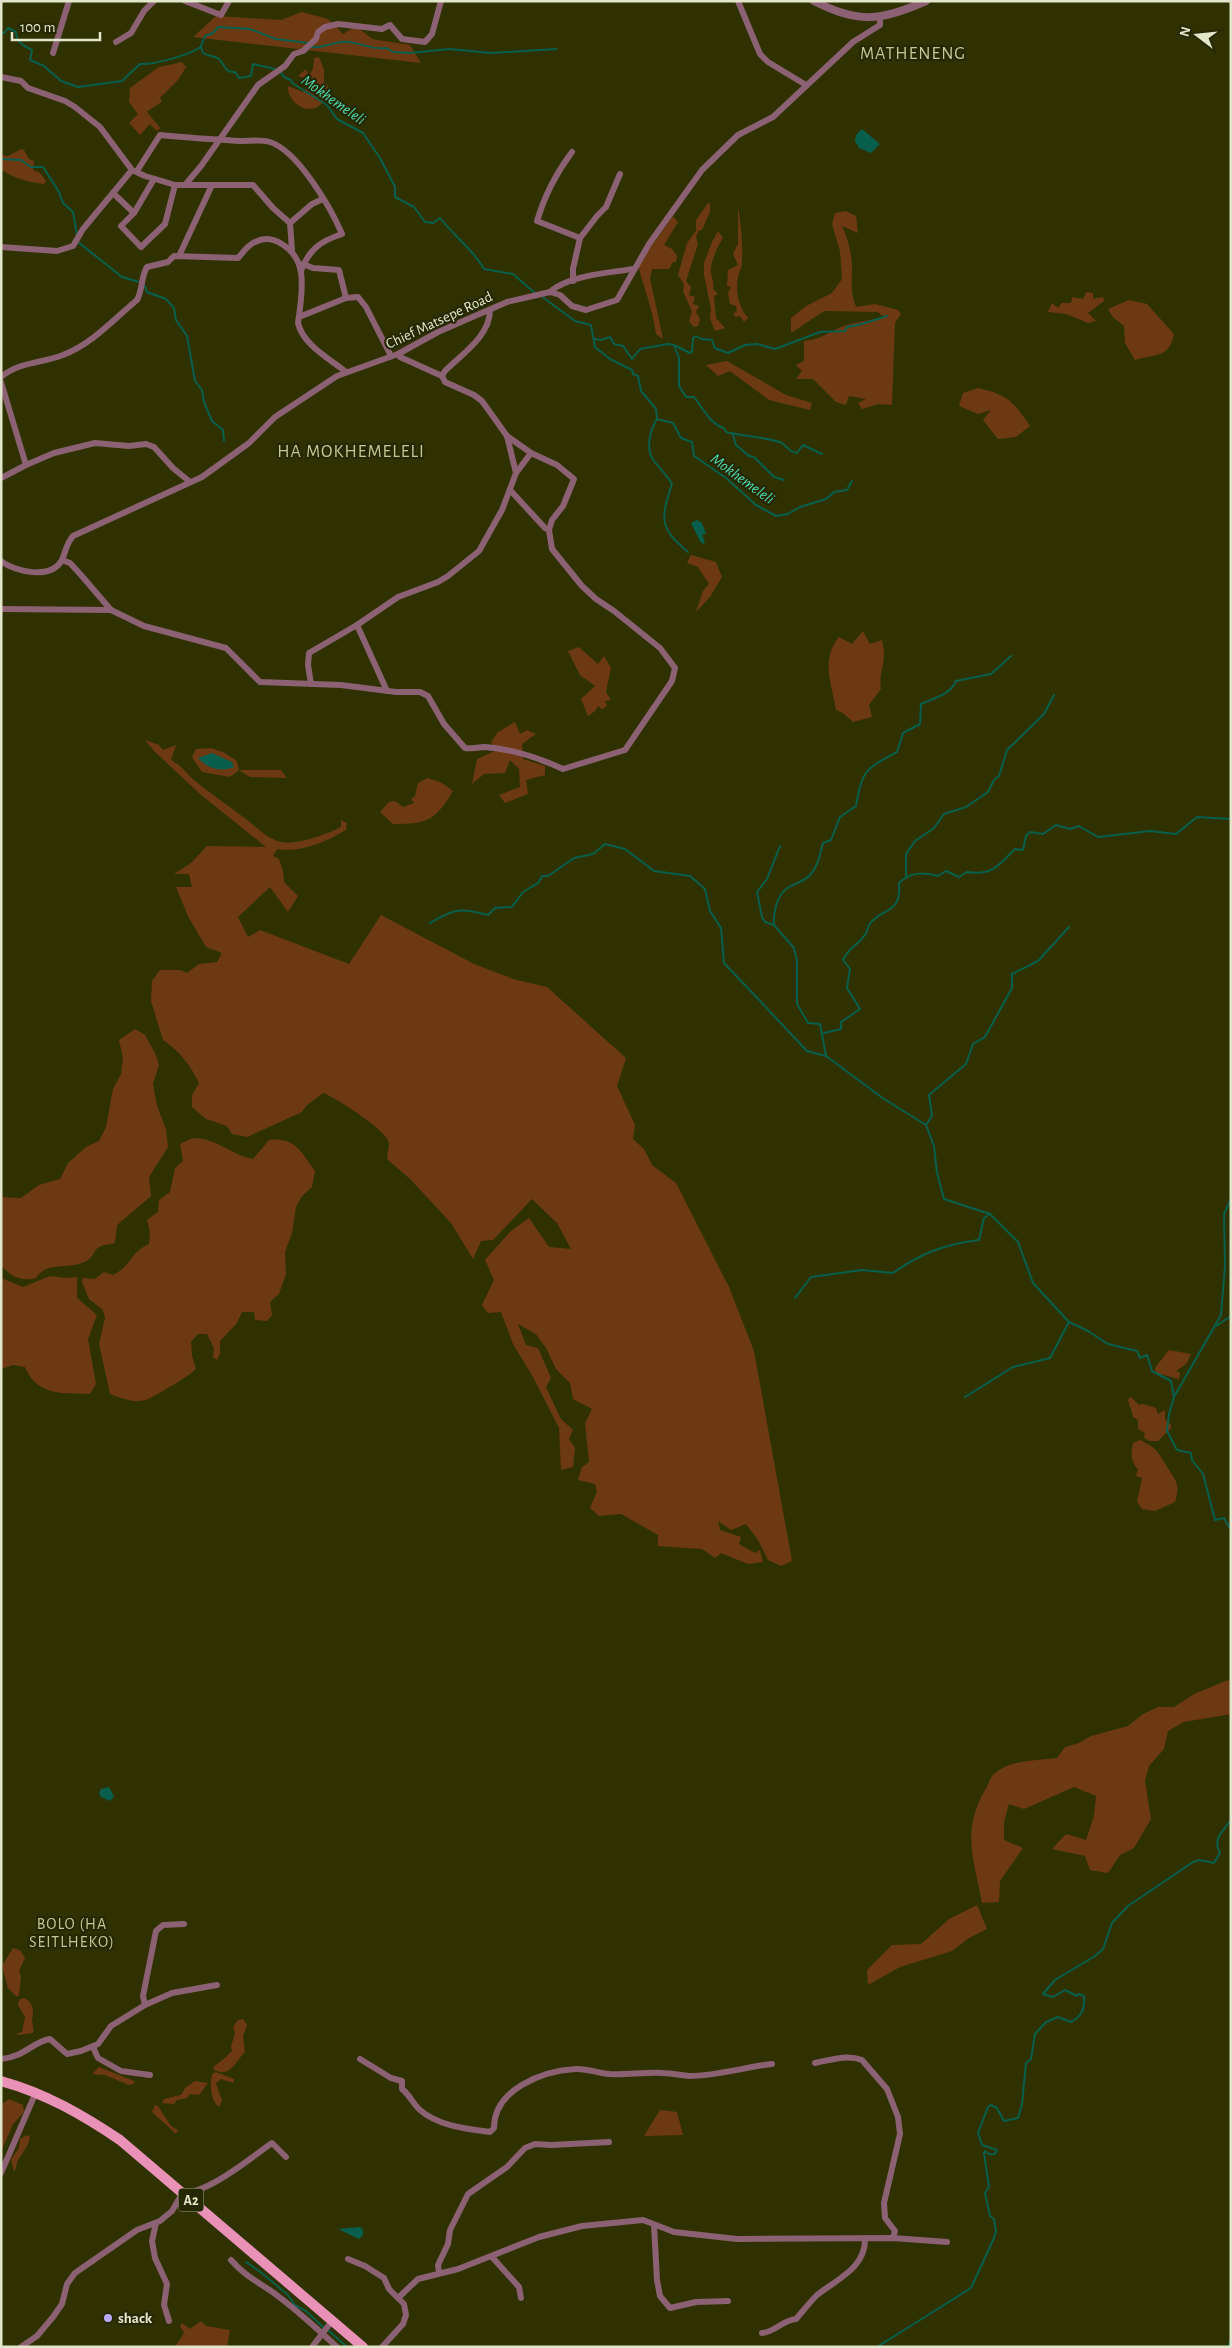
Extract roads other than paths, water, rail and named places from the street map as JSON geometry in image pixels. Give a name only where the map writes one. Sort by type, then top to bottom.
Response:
[{"type":"main road","name":"A2","points":[[1,2081],[36,2092],[89,2119],[120,2140],[363,2347]]},
{"type":"street","points":[[53,54],[69,1]]},
{"type":"street","points":[[188,2],[221,15],[229,1]]},
{"type":"street","points":[[185,185],[201,166],[258,85],[285,66],[294,54],[303,50],[316,39],[318,32],[338,24],[382,29],[390,25],[402,39],[425,42],[432,34],[441,1]]},
{"type":"street","points":[[738,1],[760,54],[768,62],[806,85]]},
{"type":"street","points":[[814,1],[850,17],[880,17],[926,1]]},
{"type":"street","points":[[116,42],[131,33],[151,2]]},
{"type":"street","points":[[550,292],[560,295],[572,306],[586,310],[617,300],[649,244],[702,170],[738,135],[773,117],[853,42],[880,26],[880,17]]},
{"type":"street","points":[[1,77],[21,81],[28,88],[65,101],[100,127],[134,170],[154,179],[175,185],[253,185],[273,208],[290,223],[292,250],[302,267]]},
{"type":"street","points":[[1,247],[56,251],[73,246],[83,229],[134,170],[160,135],[185,138],[262,141],[276,145],[287,153],[313,182],[334,215],[342,234],[319,243],[309,253],[302,267],[299,317],[300,331],[315,347],[346,372]]},
{"type":"street","points":[[572,152],[560,167],[541,207],[538,221],[580,238]]},
{"type":"street","points":[[573,281],[572,269],[580,238],[606,207],[620,174]]},
{"type":"street","points":[[154,179],[134,213],[121,226],[141,247],[165,224],[175,185]]},
{"type":"street","points":[[179,256],[212,185]]},
{"type":"street","points":[[113,193],[134,213]]},
{"type":"street","points":[[290,223],[312,204],[323,199]]},
{"type":"street","points":[[1,376],[16,368],[62,356],[91,340],[137,300],[141,292],[147,267],[168,262],[174,256],[238,258],[257,240],[278,243],[292,250]]},
{"type":"street","points":[[302,267],[339,270],[346,298]]},
{"type":"street","name":"Chief Matsepe Road","points":[[62,560],[67,542],[73,536],[202,477],[229,459],[275,417],[337,376],[395,355],[438,332],[507,302],[550,292],[556,287],[573,281],[634,269]]},
{"type":"street","points":[[1,609],[110,610],[144,626],[226,648],[260,682],[311,684],[426,694],[444,724],[466,748],[484,747],[514,752],[542,760],[563,770],[625,750],[672,681],[675,668],[660,648],[582,586],[552,549],[550,530],[552,520],[563,506],[574,479],[557,465],[531,453],[507,436],[482,400],[452,387],[445,382],[442,376],[395,355],[358,297],[346,298],[299,317]]},
{"type":"street","points":[[442,376],[444,370],[485,329],[490,319],[490,310]]},
{"type":"street","points":[[1,382],[26,465]]},
{"type":"street","points":[[507,436],[516,473]]},
{"type":"street","points":[[1,478],[26,465],[54,454],[95,443],[130,446],[146,444],[154,447],[173,468],[190,482]]},
{"type":"street","points":[[311,684],[308,653],[357,625],[398,598],[438,582],[472,558],[488,535],[510,490],[516,473],[531,453]]},
{"type":"street","points":[[510,490],[545,528],[550,530]]},
{"type":"street","points":[[1,561],[18,569],[42,572],[57,566],[62,560],[70,563],[110,610]]},
{"type":"street","points":[[357,625],[388,690]]},
{"type":"street","points":[[145,2005],[143,1996],[156,1931],[163,1925],[184,1924]]},
{"type":"street","points":[[1,2059],[15,2058],[39,2043],[50,2039],[67,2054],[93,2047],[98,2044],[111,2026],[145,2005],[172,1993],[217,1985]]},
{"type":"street","points":[[93,2047],[98,2058],[121,2072],[150,2075]]},
{"type":"street","points":[[815,2063],[844,2057],[856,2057],[862,2060],[887,2089],[898,2117],[900,2134],[884,2203],[885,2218],[895,2231],[893,2238]]},
{"type":"street","points":[[360,2059],[391,2078],[402,2081],[402,2089],[411,2096],[420,2110],[434,2118],[458,2127],[490,2132],[494,2128],[494,2122],[504,2100],[524,2083],[555,2072],[577,2069],[608,2074],[662,2072],[690,2076],[747,2070],[772,2064]]},
{"type":"street","points":[[1,2173],[36,2092]]},
{"type":"street","points":[[439,2272],[438,2265],[448,2244],[450,2230],[468,2194],[507,2167],[525,2148],[535,2144],[609,2142]]},
{"type":"street","points":[[21,2347],[37,2336],[53,2317],[62,2304],[67,2284],[75,2273],[137,2230],[156,2223],[172,2211],[183,2192],[191,2193],[217,2182],[272,2143],[286,2157]]},
{"type":"street","points":[[398,2298],[418,2279],[492,2257],[539,2237],[582,2226],[643,2220],[674,2232],[737,2239],[893,2238],[947,2242]]},
{"type":"street","points":[[156,2223],[152,2241],[155,2258],[167,2284],[164,2305],[169,2321]]},
{"type":"street","points":[[654,2225],[660,2296],[670,2308],[696,2302],[728,2301]]},
{"type":"street","points":[[762,2333],[769,2332],[790,2320],[796,2319],[818,2295],[853,2269],[865,2248],[865,2238]]},
{"type":"street","points":[[492,2257],[519,2287],[521,2298]]},
{"type":"street","points":[[231,2260],[251,2279],[271,2291],[337,2347]]},
{"type":"street","points":[[348,2260],[365,2266],[384,2278],[389,2289],[404,2304],[406,2315],[403,2324],[382,2347]]},
{"type":"street","points":[[312,2347],[332,2320]]},
{"type":"water","points":[[862,129],[880,144],[871,153],[859,148],[855,141],[856,135]]},
{"type":"water","points":[[697,520],[702,523],[706,534],[702,535],[705,542],[703,544],[691,523]]},
{"type":"water","points":[[212,753],[232,762],[234,767],[220,769],[210,767],[198,758]]},
{"type":"water","points":[[109,1787],[114,1796],[110,1801],[101,1797],[99,1793],[101,1789]]},
{"type":"water","points":[[360,2227],[363,2230],[363,2235],[359,2239],[338,2229]]},
{"type":"waterway","points":[[201,46],[205,36],[213,33],[218,27],[250,29],[276,39],[308,43]]},
{"type":"waterway","name":"Mokhemeleli","points":[[1,33],[4,33],[8,28],[16,32],[19,41],[32,50],[30,60],[44,66],[61,81],[78,87],[122,81],[140,64],[171,59],[201,47],[203,53],[219,59],[227,70],[235,72],[239,78],[251,76],[253,64],[275,69]]},
{"type":"waterway","points":[[311,47],[347,42],[381,49],[387,48],[393,52],[410,53],[449,49],[491,53],[556,49]]},
{"type":"waterway","name":"Mokhemeleli","points":[[280,71],[292,83],[327,105],[337,119],[363,133],[380,158],[395,187],[395,197],[414,207],[425,222],[433,223],[440,218],[474,255],[484,269],[513,274],[536,294]]},
{"type":"waterway","points":[[1,159],[21,160],[31,167],[43,167],[59,192],[63,203],[73,212],[77,235]]},
{"type":"waterway","points":[[78,242],[122,277],[139,282]]},
{"type":"waterway","points":[[144,284],[147,292],[166,299],[174,308],[176,320],[187,336],[195,381],[202,390],[204,402],[212,421],[223,430],[224,441]]},
{"type":"waterway","name":"Mokhemeleli","points":[[541,296],[575,321],[591,325],[595,347],[610,359],[632,370],[633,374],[638,376],[641,391],[656,409],[657,419],[673,423],[681,438],[692,442],[694,456],[726,478],[756,505],[776,516],[788,514],[800,507],[826,499],[834,492],[847,490],[852,481]]},
{"type":"waterway","points":[[594,339],[601,340],[610,337],[614,344],[623,346],[632,359],[640,349],[668,344],[690,353],[692,352],[693,338],[696,336],[701,339],[712,340],[715,348],[728,353],[745,345],[757,344],[775,349],[820,332],[845,331],[847,327],[887,316]]},
{"type":"waterway","points":[[674,345],[679,358],[679,386],[686,397],[694,397],[710,419],[724,428],[726,432],[780,442],[797,453],[803,445],[822,454]]},
{"type":"waterway","points":[[657,419],[652,429],[649,445],[651,456],[672,484],[664,514],[665,521],[671,536],[688,552]]},
{"type":"waterway","points":[[733,435],[736,445],[749,456],[754,457],[774,477],[784,480]]},
{"type":"waterway","points":[[774,925],[775,909],[781,894],[789,887],[806,879],[813,872],[823,843],[831,840],[840,817],[856,806],[863,777],[878,762],[897,752],[903,733],[920,724],[921,704],[946,693],[956,681],[991,674],[1011,656]]},
{"type":"waterway","points":[[906,876],[906,854],[915,841],[934,828],[944,814],[966,807],[988,792],[994,780],[999,776],[1007,750],[1044,714],[1054,695]]},
{"type":"waterway","points":[[824,1033],[841,1029],[841,1022],[860,1009],[847,988],[850,969],[843,960],[863,937],[874,919],[894,906],[899,894],[899,883],[903,879],[912,875],[922,874],[938,876],[946,871],[959,877],[967,872],[989,871],[999,865],[1015,849],[1023,850],[1026,836],[1030,832],[1043,834],[1056,825],[1070,829],[1079,826],[1098,837],[1150,831],[1176,834],[1197,817],[1231,819]]},
{"type":"waterway","points":[[430,923],[452,912],[464,910],[488,915],[495,908],[512,907],[523,892],[538,883],[542,876],[548,876],[574,858],[593,854],[605,844],[625,849],[654,871],[690,876],[705,889],[710,911],[721,928],[724,963],[807,1051],[826,1056],[884,1099],[926,1125],[934,1146],[937,1173],[944,1199],[990,1214],[1018,1242],[1033,1283],[1069,1322],[1108,1344],[1137,1351],[1140,1358],[1147,1355],[1152,1371],[1171,1381],[1174,1397],[1167,1431],[1177,1450],[1191,1453],[1192,1460],[1203,1474],[1215,1520],[1224,1518],[1231,1530]]},
{"type":"waterway","points":[[780,846],[767,879],[757,892],[762,917],[765,922],[774,925],[794,948],[797,961],[797,1004],[808,1023],[820,1024],[826,1056]]},
{"type":"waterway","points":[[926,1125],[932,1116],[929,1095],[966,1064],[973,1044],[985,1037],[1012,988],[1012,974],[1038,961],[1069,927]]},
{"type":"waterway","points":[[1174,1397],[1221,1315],[1225,1266],[1224,1214],[1231,1199]]},
{"type":"waterway","points":[[795,1298],[811,1277],[862,1270],[893,1273],[934,1250],[979,1240],[984,1218],[990,1214]]},
{"type":"waterway","points":[[1216,1326],[1231,1316]]},
{"type":"waterway","points":[[965,1397],[1013,1367],[1050,1358],[1069,1322]]},
{"type":"waterway","points":[[877,2347],[971,2288],[996,2231],[994,2219],[990,2216],[985,2193],[989,2187],[984,2153],[985,2151],[989,2154],[995,2154],[997,2150],[982,2145],[978,2133],[988,2107],[991,2105],[997,2108],[1004,2121],[1018,2118],[1022,2104],[1026,2063],[1031,2059],[1035,2034],[1046,2022],[1058,2017],[1071,2022],[1080,2015],[1084,2005],[1084,1996],[1079,1994],[1077,1996],[1065,1990],[1053,1997],[1043,1994],[1055,1980],[1095,1956],[1103,1949],[1112,1923],[1128,1906],[1193,1862],[1199,1860],[1214,1863],[1220,1853],[1217,1843],[1218,1839],[1231,1820]]},
{"type":"waterway","points":[[246,2262],[288,2295],[295,2305],[306,2311],[323,2327]]},
{"type":"waterway","points":[[329,2331],[347,2347]]},
{"type":"waterway","points":[[1228,2347],[1231,2340]]},
{"type":"place","name":"shack","points":[[108,2318]]},
{"type":"district","name":"MATHENENG","points":[[913,53]]},
{"type":"district","name":"HA MOKHEMELELI","points":[[351,451]]},
{"type":"district","name":"BOLO (HA SEITLHEKO)","points":[[72,1932]]}]
